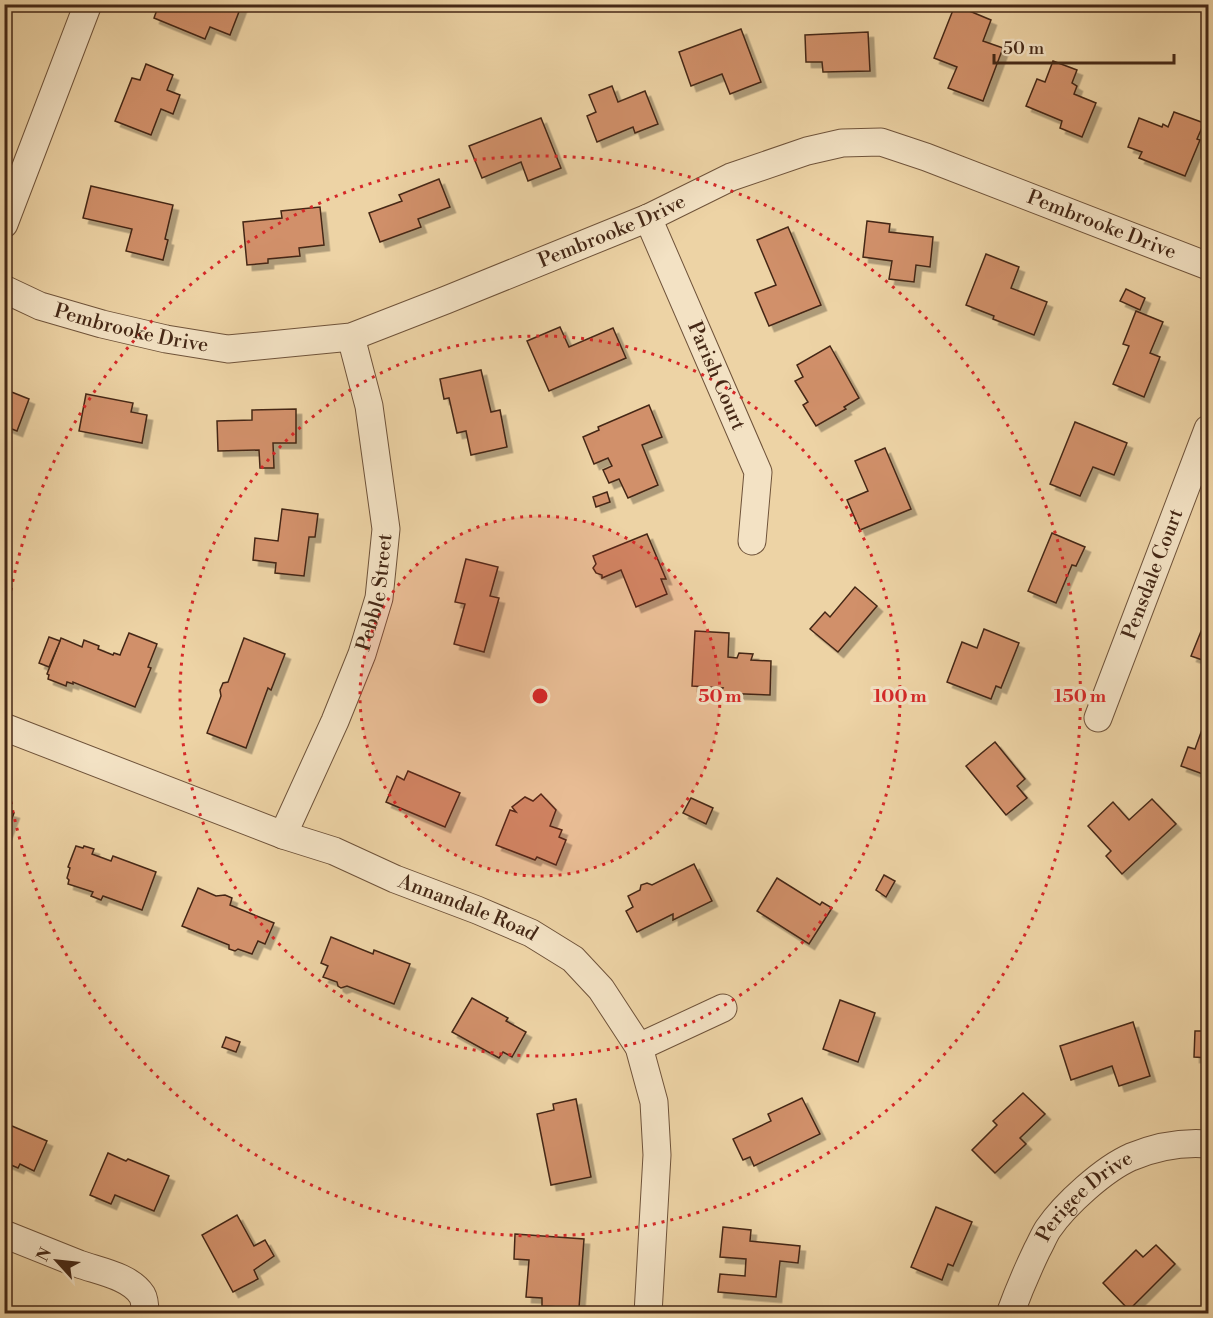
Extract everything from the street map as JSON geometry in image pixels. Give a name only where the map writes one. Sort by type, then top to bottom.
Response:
[{"type":"street","points":[[4,224],[88,4]]},
{"type":"street","name":"Pembrooke Drive","points":[[4,289],[40,306],[102,324],[228,350],[351,337],[648,218],[731,177],[807,151],[842,143],[881,142],[926,157],[1209,266]]},
{"type":"street","name":"Parish Court","points":[[648,218],[758,472],[752,541]]},
{"type":"street","name":"Pebble Street","points":[[283,835],[335,721],[357,665],[379,598],[386,529],[369,406],[351,337]]},
{"type":"street","name":"Pensdale Court","points":[[1098,718],[1209,429]]},
{"type":"street","name":"Annandale Road","points":[[4,727],[283,835],[334,851],[395,879],[531,933],[573,959],[601,989],[639,1047],[654,1102],[657,1155],[648,1314]]},
{"type":"street","points":[[639,1047],[723,1008]]},
{"type":"street","name":"Perigee Drive","points":[[1010,1314],[1019,1288],[1048,1230],[1069,1204],[1098,1178],[1130,1157],[1161,1148],[1199,1143],[1209,1144]]},
{"type":"street","points":[[4,1234],[85,1266],[112,1274],[131,1285],[142,1295],[146,1308],[145,1314]]},
{"type":"building","points":[[159,4],[242,4],[230,35],[210,27],[205,39],[154,18]]},
{"type":"building","points":[[955,5],[991,20],[983,41],[1003,48],[983,101],[948,88],[957,67],[934,58]]},
{"type":"building","points":[[741,29],[761,82],[730,94],[722,74],[691,86],[679,52]]},
{"type":"building","points":[[868,32],[870,71],[823,72],[822,62],[806,62],[805,35]]},
{"type":"building","points":[[1053,61],[1077,70],[1072,83],[1077,86],[1074,94],[1096,103],[1082,137],[1060,128],[1062,121],[1026,106],[1037,79],[1045,82]]},
{"type":"building","points":[[146,64],[173,75],[167,90],[180,95],[173,114],[161,109],[151,135],[115,121],[132,78],[140,80]]},
{"type":"building","points":[[612,86],[618,102],[645,91],[658,124],[635,133],[633,127],[597,142],[587,116],[596,112],[589,95]]},
{"type":"building","points":[[1174,112],[1204,123],[1197,139],[1200,140],[1185,176],[1139,158],[1142,152],[1128,147],[1139,118],[1168,127]]},
{"type":"building","points":[[541,118],[561,168],[528,181],[521,162],[482,178],[469,146]]},
{"type":"building","points":[[439,179],[450,207],[418,219],[421,227],[380,242],[369,213],[402,201],[399,195]]},
{"type":"building","points":[[91,186],[173,205],[163,260],[126,251],[132,229],[83,218]]},
{"type":"building","points":[[320,207],[324,245],[299,248],[300,256],[268,259],[268,263],[247,265],[243,222],[282,218],[281,211]]},
{"type":"building","points":[[867,221],[890,224],[889,232],[933,237],[930,267],[916,265],[914,282],[889,279],[892,261],[863,257]]},
{"type":"building","points":[[788,227],[821,305],[769,326],[755,293],[776,285],[757,240]]},
{"type":"building","points":[[986,254],[1019,267],[1011,288],[1047,302],[1034,335],[993,319],[994,316],[966,305]]},
{"type":"building","points":[[1126,289],[1145,298],[1140,310],[1120,301]]},
{"type":"building","points":[[1136,311],[1163,322],[1150,353],[1160,357],[1144,397],[1113,384],[1129,346],[1123,344]]},
{"type":"building","points":[[560,327],[569,347],[613,328],[626,358],[549,391],[527,341]]},
{"type":"building","points":[[830,346],[859,398],[844,407],[846,409],[816,426],[803,405],[808,402],[795,381],[803,377],[797,365]]},
{"type":"building","points":[[481,370],[491,412],[500,410],[507,447],[471,455],[466,431],[457,433],[449,398],[444,399],[440,379]]},
{"type":"building","points":[[4,389],[29,399],[17,431],[4,426]]},
{"type":"building","points":[[86,394],[133,403],[131,412],[147,415],[142,443],[79,431]]},
{"type":"building","points":[[649,405],[662,437],[642,445],[658,485],[628,498],[619,479],[609,483],[603,470],[612,466],[608,458],[594,464],[583,437],[599,430],[598,427]]},
{"type":"building","points":[[296,409],[296,443],[273,443],[274,468],[260,468],[259,450],[218,451],[217,421],[252,420],[252,410]]},
{"type":"building","points":[[1075,422],[1127,443],[1114,475],[1093,467],[1080,496],[1050,484]]},
{"type":"building","points":[[885,448],[911,509],[860,530],[847,500],[868,491],[855,461]]},
{"type":"building","points":[[607,492],[610,502],[596,507],[593,497]]},
{"type":"building","points":[[282,509],[318,514],[315,537],[309,537],[304,576],[275,573],[276,563],[253,560],[255,538],[278,541]]},
{"type":"building","points":[[1052,533],[1085,547],[1076,566],[1072,565],[1056,603],[1028,591]]},
{"type":"building","points":[[647,534],[666,579],[661,579],[667,594],[636,607],[621,570],[602,578],[602,575],[596,573],[593,568],[596,564],[593,556]]},
{"type":"building","points":[[466,559],[498,567],[490,596],[499,598],[484,652],[454,644],[465,604],[455,602]]},
{"type":"building","points":[[855,587],[877,606],[838,652],[810,629],[825,612],[830,617]]},
{"type":"building","points":[[1204,624],[1208,626],[1208,662],[1191,656]]},
{"type":"building","points":[[984,629],[1019,643],[1001,688],[996,686],[991,699],[947,682],[962,642],[977,648]]},
{"type":"building","points":[[695,631],[729,633],[728,657],[737,658],[739,653],[753,654],[751,660],[771,661],[770,695],[720,693],[723,688],[692,686]]},
{"type":"building","points":[[129,633],[157,644],[148,667],[151,668],[135,707],[73,682],[73,684],[67,682],[66,686],[48,679],[47,674],[61,638],[82,647],[84,640],[99,646],[98,649],[113,655],[114,653],[120,655]]},
{"type":"building","points":[[49,637],[60,641],[49,667],[39,663]]},
{"type":"building","points":[[244,638],[285,654],[271,690],[268,688],[246,748],[207,733],[221,696],[220,690],[223,683],[228,682]]},
{"type":"building","points":[[1208,713],[1208,776],[1181,766],[1188,747],[1195,749]]},
{"type":"building","points":[[995,742],[1025,779],[1017,786],[1027,798],[1006,815],[966,766]]},
{"type":"building","points":[[408,771],[460,793],[445,827],[386,802],[397,776],[404,780]]},
{"type":"building","points":[[541,794],[556,810],[550,826],[562,830],[559,837],[566,840],[556,865],[537,857],[535,860],[496,845],[510,810],[516,812],[512,807],[525,797],[533,801]]},
{"type":"building","points":[[691,798],[713,808],[706,824],[683,813]]},
{"type":"building","points":[[1152,799],[1176,824],[1122,874],[1106,856],[1111,851],[1088,826],[1113,802],[1129,820]]},
{"type":"building","points":[[4,810],[14,813],[4,839]]},
{"type":"building","points":[[76,846],[94,849],[92,854],[111,861],[113,856],[156,872],[142,910],[103,896],[101,900],[91,896],[93,892],[68,884],[70,868],[68,867]]},
{"type":"building","points":[[694,864],[712,901],[673,920],[673,914],[637,932],[626,911],[633,907],[628,896],[640,890],[641,885],[647,883],[652,885]]},
{"type":"building","points":[[884,875],[895,881],[886,897],[876,890]]},
{"type":"building","points":[[777,878],[820,905],[822,902],[832,908],[809,944],[757,911]]},
{"type":"building","points":[[198,888],[216,896],[225,895],[232,898],[230,905],[274,923],[265,944],[258,941],[252,954],[238,949],[235,951],[229,949],[229,945],[182,926]]},
{"type":"building","points":[[331,937],[373,954],[374,950],[410,964],[394,1004],[347,986],[341,988],[337,982],[323,977],[328,966],[321,963]]},
{"type":"building","points":[[472,998],[508,1018],[506,1021],[526,1032],[512,1057],[503,1052],[499,1058],[452,1032]]},
{"type":"building","points":[[840,1000],[875,1013],[858,1062],[823,1049]]},
{"type":"building","points":[[1133,1022],[1150,1076],[1119,1086],[1112,1066],[1071,1080],[1060,1046]]},
{"type":"building","points":[[1195,1031],[1208,1031],[1208,1058],[1194,1057]]},
{"type":"building","points":[[226,1037],[240,1042],[236,1052],[222,1047]]},
{"type":"building","points":[[1023,1093],[1045,1114],[1020,1138],[1026,1144],[995,1173],[972,1150],[997,1125],[993,1121]]},
{"type":"building","points":[[802,1098],[820,1134],[754,1166],[750,1157],[743,1160],[733,1139],[771,1121],[768,1114]]},
{"type":"building","points":[[576,1099],[591,1177],[551,1185],[537,1114],[554,1110],[553,1104]]},
{"type":"building","points":[[5,1123],[47,1141],[34,1171],[20,1164],[18,1168],[4,1162]]},
{"type":"building","points":[[108,1153],[169,1176],[154,1211],[115,1195],[111,1204],[90,1195]]},
{"type":"building","points":[[936,1207],[972,1222],[953,1266],[948,1264],[942,1280],[911,1267]]},
{"type":"building","points":[[237,1215],[254,1246],[265,1240],[274,1256],[254,1270],[258,1279],[233,1292],[202,1235]]},
{"type":"building","points":[[723,1227],[751,1230],[750,1241],[800,1246],[798,1263],[780,1261],[776,1297],[718,1292],[720,1274],[745,1276],[746,1259],[720,1257]]},
{"type":"building","points":[[515,1234],[584,1239],[579,1308],[542,1306],[542,1298],[526,1297],[529,1260],[514,1259]]},
{"type":"building","points":[[1156,1245],[1175,1264],[1129,1310],[1103,1283],[1136,1250],[1143,1257]]}]
